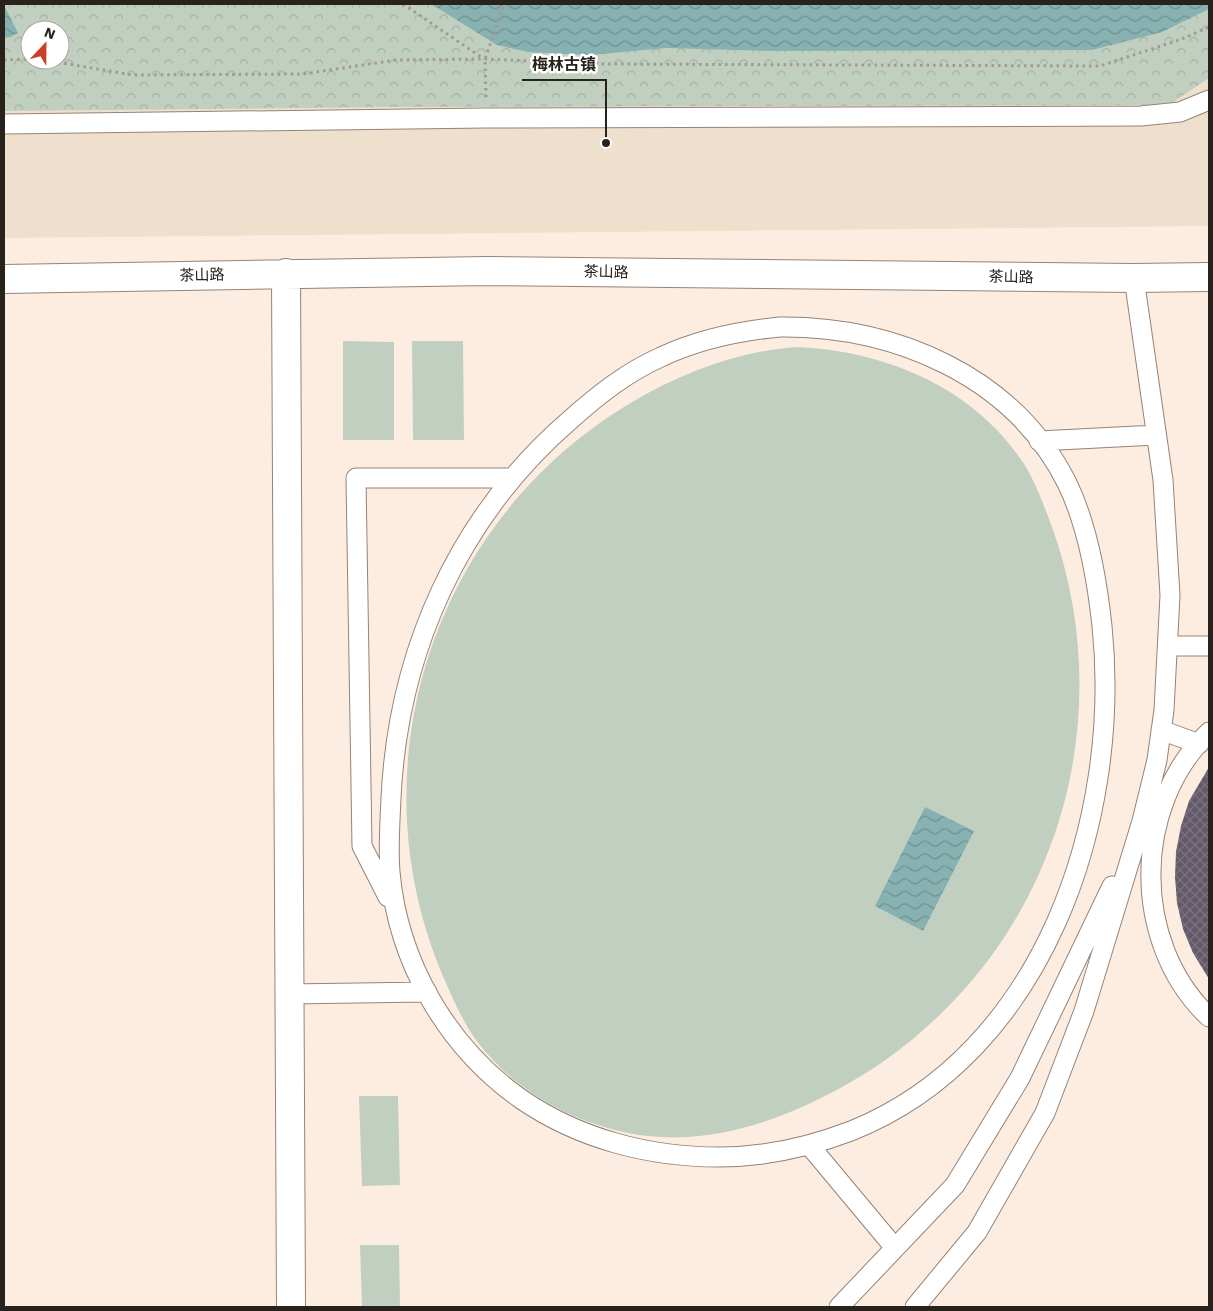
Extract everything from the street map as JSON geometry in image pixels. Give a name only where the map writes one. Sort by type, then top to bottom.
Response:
[{"type":"street","points":[[4,124],[486,118],[1141,116],[1180,112],[1209,100]]},
{"type":"street","name":"茶山路","points":[[4,280],[487,271],[1134,278],[1209,277]]},
{"type":"street","points":[[286,274],[291,1307]]},
{"type":"street","points":[[1134,278],[1163,480],[1170,596],[1161,730],[1149,824],[1151,889],[1155,916],[1162,942],[1173,968],[1187,991],[1209,1017]]},
{"type":"street","points":[[780,327],[812,327],[868,335],[907,346],[937,358],[981,385],[1002,402],[1038,441],[1068,486],[1082,525],[1100,606],[1104,647],[1104,730],[1092,815],[1066,897],[1033,967],[1009,1006],[986,1035],[960,1062],[932,1086],[868,1124],[809,1145],[764,1154],[728,1158],[657,1153],[588,1135],[558,1121],[503,1086],[479,1064],[457,1039],[427,992],[410,956],[397,915],[390,870],[389,840],[393,767],[398,723],[407,681],[420,639],[453,563],[474,528],[512,478],[552,435],[606,389],[632,372],[659,357],[718,336],[780,327]]},
{"type":"street","points":[[1038,441],[1156,435]]},
{"type":"street","points":[[397,915],[362,846],[356,478],[512,478]]},
{"type":"street","points":[[1168,646],[1209,646]]},
{"type":"street","points":[[840,1307],[954,1185],[1020,1078],[1149,824],[1172,783],[1204,738],[1161,730]]},
{"type":"street","points":[[915,1307],[977,1232],[1044,1113],[1084,1011],[1149,824]]},
{"type":"street","points":[[289,994],[427,992]]},
{"type":"street","points":[[809,1145],[895,1248]]},
{"type":"path","points":[[403,4],[485,59]]},
{"type":"path","points":[[486,118],[485,59],[504,4]]},
{"type":"path","points":[[70,64],[133,75],[303,74],[396,60],[485,59],[603,64],[1100,66],[1182,39],[1209,27]]},
{"type":"path","points":[[4,60],[20,59]]},
{"type":"shaded area","points":[[4,4],[1209,4],[1209,226],[4,238]]},
{"type":"green space","points":[[4,4],[1209,4],[1209,78],[1169,105],[391,107],[4,111]]},
{"type":"green space","points":[[343,341],[394,342],[394,440],[343,440]]},
{"type":"green space","points":[[412,341],[463,341],[464,440],[413,440]]},
{"type":"green space","points":[[797,347],[863,356],[894,365],[925,378],[953,394],[980,414],[1004,437],[1024,464],[1036,487],[1052,527],[1065,570],[1074,614],[1079,658],[1079,703],[1075,747],[1067,791],[1055,834],[1038,876],[1000,944],[950,1004],[922,1031],[891,1056],[825,1096],[761,1123],[716,1134],[693,1137],[647,1136],[623,1132],[576,1117],[554,1106],[513,1079],[479,1044],[461,1015],[446,983],[419,901],[407,818],[410,736],[429,656],[461,581],[506,512],[564,451],[634,401],[692,372],[754,353]]},
{"type":"green space","points":[[359,1096],[398,1096],[400,1185],[362,1186]]},
{"type":"green space","points":[[360,1245],[399,1245],[400,1307],[362,1307]]},
{"type":"water","points":[[431,4],[1209,4],[1209,9],[1162,32],[1092,50],[773,51],[666,48],[591,55],[528,52],[497,45]]},
{"type":"water","points":[[4,5],[18,33],[4,38]]},
{"type":"water","points":[[925,807],[974,831],[923,931],[875,906]]},
{"type":"building","points":[[1209,767],[1209,979],[1193,953],[1183,929],[1177,903],[1175,877],[1176,852],[1181,826],[1189,801]]},
{"type":"place","name":"梅林古镇","points":[[606,143]]}]
